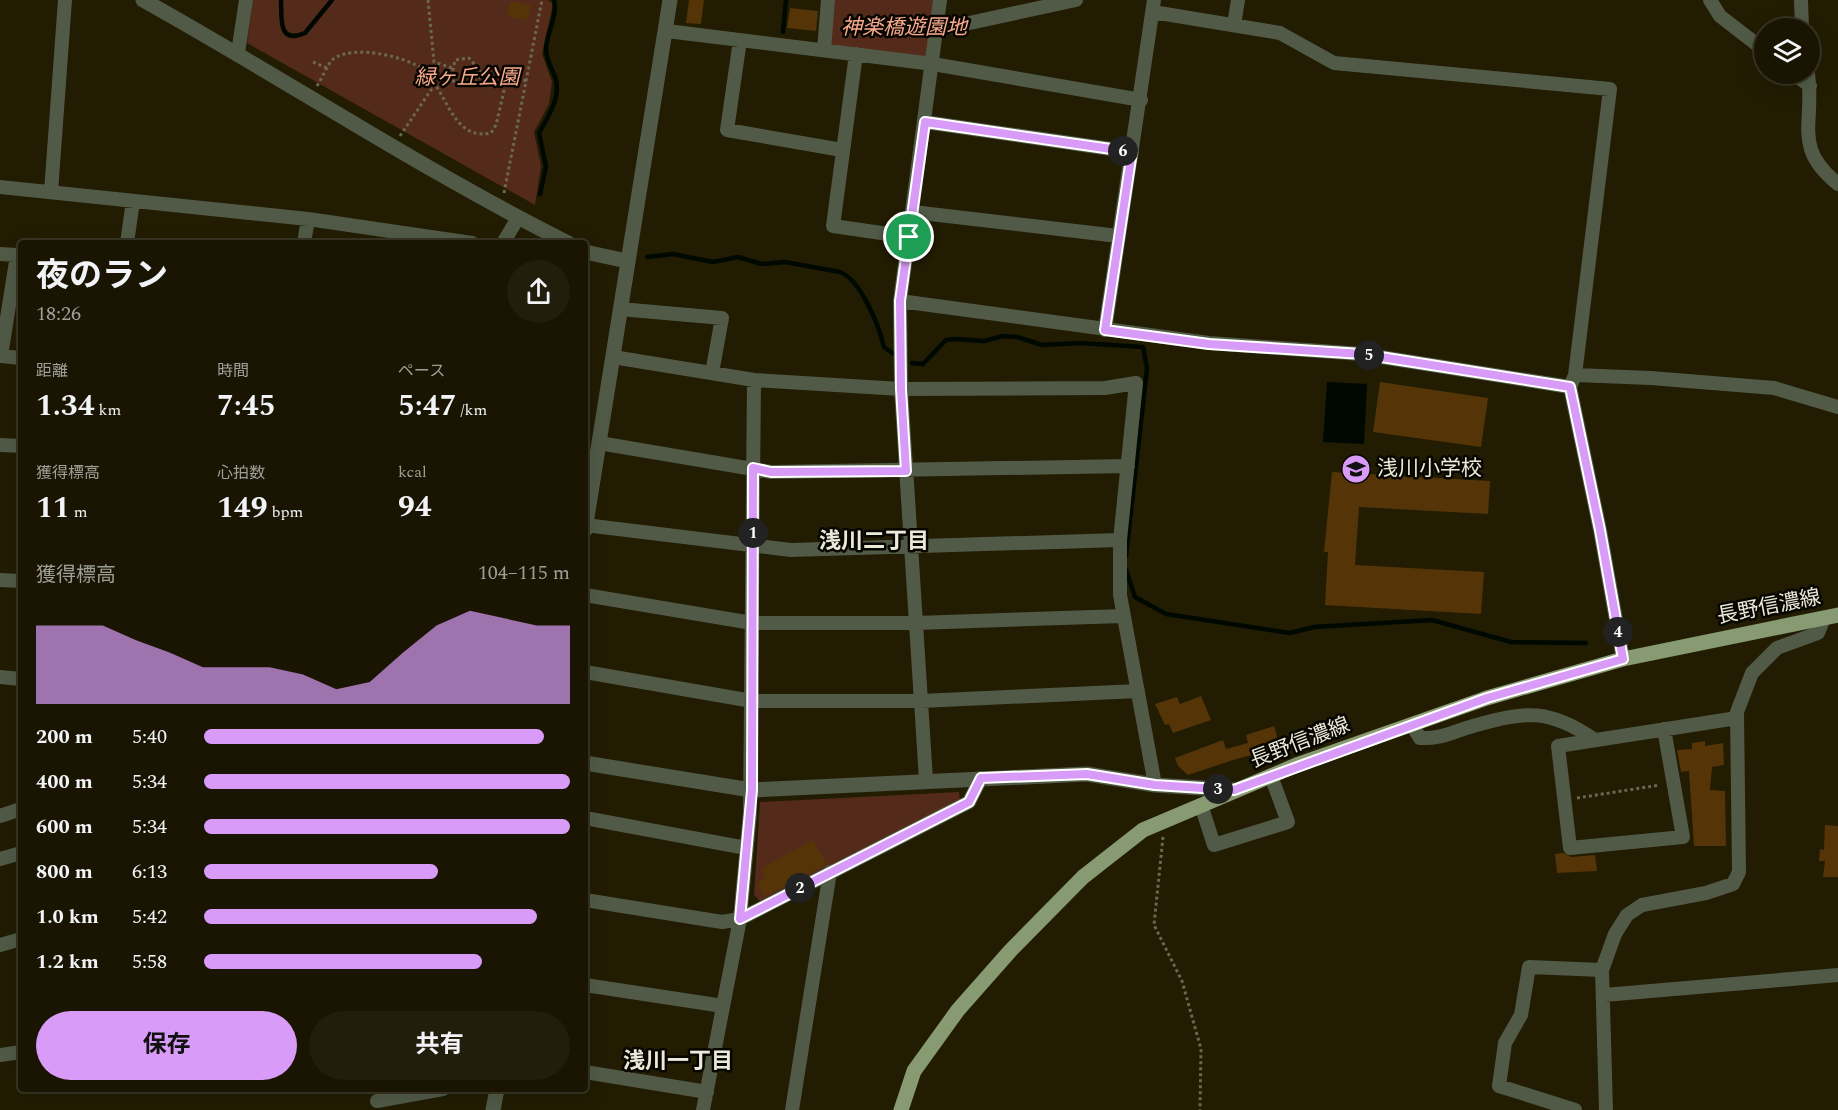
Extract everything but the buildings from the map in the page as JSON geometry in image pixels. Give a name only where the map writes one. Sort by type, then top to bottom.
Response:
[{"type":"main road","name":"長野信濃線","points":[[901,1110],[914,1071],[958,1010],[1011,950],[1083,877],[1143,830],[1234,790],[1487,698],[1623,659],[1831,616]]},
{"type":"street","points":[[51,192],[65,0]]},
{"type":"street","points":[[143,0],[238,53],[501,209],[562,240]]},
{"type":"street","points":[[238,53],[246,0]]},
{"type":"street","points":[[588,508],[627,261],[668,31],[670,0]]},
{"type":"street","points":[[824,50],[828,0]]},
{"type":"street","points":[[926,780],[901,389],[900,301],[940,0]]},
{"type":"street","points":[[937,30],[1076,0]]},
{"type":"street","points":[[1234,25],[1238,0]]},
{"type":"street","points":[[1710,0],[1720,16],[1754,42]]},
{"type":"street","points":[[1801,0],[1802,18]]},
{"type":"street","points":[[1105,330],[1141,100],[1153,6],[1280,33],[1334,63],[1610,89],[1573,381],[1623,659]]},
{"type":"street","points":[[668,31],[933,64],[1141,100]]},
{"type":"street","points":[[740,40],[727,130],[842,150]]},
{"type":"street","points":[[856,54],[833,226],[909,237]]},
{"type":"street","points":[[1809,84],[1809,148],[1821,170],[1838,184]]},
{"type":"street","points":[[925,122],[1132,152]]},
{"type":"street","points":[[0,187],[308,219],[446,240]]},
{"type":"street","points":[[128,240],[134,201]]},
{"type":"street","points":[[913,212],[1118,236]]},
{"type":"street","points":[[505,240],[518,218]]},
{"type":"street","points":[[304,240],[308,219]]},
{"type":"street","points":[[588,253],[627,261]]},
{"type":"street","points":[[0,254],[16,255],[2,356],[18,358]]},
{"type":"street","points":[[900,301],[1209,344],[1362,354],[1573,381],[1651,378],[1774,388],[1838,407]]},
{"type":"street","points":[[620,309],[722,318],[712,373]]},
{"type":"street","points":[[613,357],[754,380],[901,389],[1105,388],[1136,383],[1120,540],[1123,616],[1155,785]]},
{"type":"street","points":[[703,1110],[740,919],[752,790],[754,380]]},
{"type":"street","points":[[599,444],[771,472],[1128,466]]},
{"type":"street","points":[[0,445],[18,446]]},
{"type":"street","points":[[588,525],[791,550],[1120,540]]},
{"type":"street","points":[[0,580],[18,581]]},
{"type":"street","points":[[588,596],[752,623],[916,623],[1123,616]]},
{"type":"street","points":[[1606,1110],[1602,970],[1615,934],[1627,915],[1642,905],[1706,893],[1733,884],[1738,872],[1737,718],[1752,673],[1777,648],[1818,633],[1831,616]]},
{"type":"street","points":[[588,673],[752,701],[921,701],[1138,692]]},
{"type":"street","points":[[0,677],[18,678]]},
{"type":"street","points":[[1412,725],[1420,738],[1439,739],[1505,718],[1542,714],[1571,723],[1596,740]]},
{"type":"street","points":[[1664,729],[1683,837],[1570,848],[1558,746],[1664,729],[1737,718]]},
{"type":"street","points":[[588,763],[752,790],[1087,774],[1155,785],[1234,790]]},
{"type":"street","points":[[1201,805],[1214,844],[1288,822],[1271,776]]},
{"type":"street","points":[[588,900],[722,922],[740,919],[969,802],[981,778]]},
{"type":"street","points":[[0,816],[18,810]]},
{"type":"street","points":[[588,819],[747,848]]},
{"type":"street","points":[[0,859],[18,854]]},
{"type":"street","points":[[792,1110],[830,872]]},
{"type":"street","points":[[0,945],[18,940]]},
{"type":"street","points":[[1575,1110],[1499,1086],[1506,1043],[1521,1015],[1529,967],[1602,970]]},
{"type":"street","points":[[1604,995],[1838,975]]},
{"type":"street","points":[[588,985],[723,1006]]},
{"type":"street","points":[[0,1055],[18,1052]]},
{"type":"street","points":[[588,1072],[707,1092]]},
{"type":"street","points":[[377,1101],[426,1092]]},
{"type":"street","points":[[493,1110],[496,1092]]},
{"type":"path","points":[[428,0],[434,62],[452,68]]},
{"type":"path","points":[[501,209],[542,0]]},
{"type":"path","points":[[311,97],[332,60],[347,54],[365,52],[386,55],[424,70],[456,119],[468,132],[480,135],[491,133],[496,125],[507,78]]},
{"type":"path","points":[[482,73],[478,81],[470,84],[454,83],[452,68],[455,60],[469,58],[482,73],[527,81]]},
{"type":"path","points":[[313,62],[327,68]]},
{"type":"path","points":[[393,145],[435,84],[452,75]]},
{"type":"path","points":[[1564,800],[1673,783]]},
{"type":"path","points":[[1166,821],[1154,925],[1182,981],[1201,1049],[1200,1110]]},
{"type":"green space","name":"緑ヶ丘公園","points":[[253,0],[548,0],[553,4],[542,54],[552,82],[549,104],[534,132],[541,166],[535,205],[247,43]]},
{"type":"green space","name":"神楽橋遊園地","points":[[834,0],[935,0],[929,60],[829,49]]},
{"type":"green space","points":[[959,792],[960,802],[761,902],[754,895],[760,802]]},
{"type":"shaded area","points":[[1327,382],[1367,384],[1364,444],[1323,442]]},
{"type":"waterway","points":[[281,0],[285,32],[296,36],[305,33],[332,0]]},
{"type":"waterway","points":[[540,194],[546,167],[539,133],[553,106],[557,92],[557,84],[546,50],[554,13],[554,0]]},
{"type":"waterway","points":[[783,32],[786,0]]},
{"type":"waterway","points":[[647,257],[673,254],[713,262],[738,257],[762,264],[785,262],[840,272],[848,277],[862,294],[884,347],[894,354]]},
{"type":"waterway","points":[[912,363],[923,364],[946,340],[956,339],[984,341],[1003,336],[1017,337],[1042,345],[1079,343],[1143,347],[1147,368],[1126,556]]},
{"type":"waterway","points":[[1125,567],[1135,597],[1166,614],[1290,633],[1314,627],[1432,620],[1511,642],[1586,643]]},
{"type":"place","name":"浅川小学校","points":[[1356,469]]},
{"type":"district","name":"浅川二丁目","points":[[874,541]]},
{"type":"district","name":"浅川一丁目","points":[[678,1061]]},
{"type":"route","points":[[925,122],[1132,152],[1105,330],[1209,344],[1362,354],[1570,387],[1600,530],[1623,659],[1487,698],[1234,790],[1155,785],[1087,774],[981,778],[969,802],[740,919],[752,790],[753,468],[771,472],[906,471],[901,389],[900,301],[909,237],[925,122]]}]
